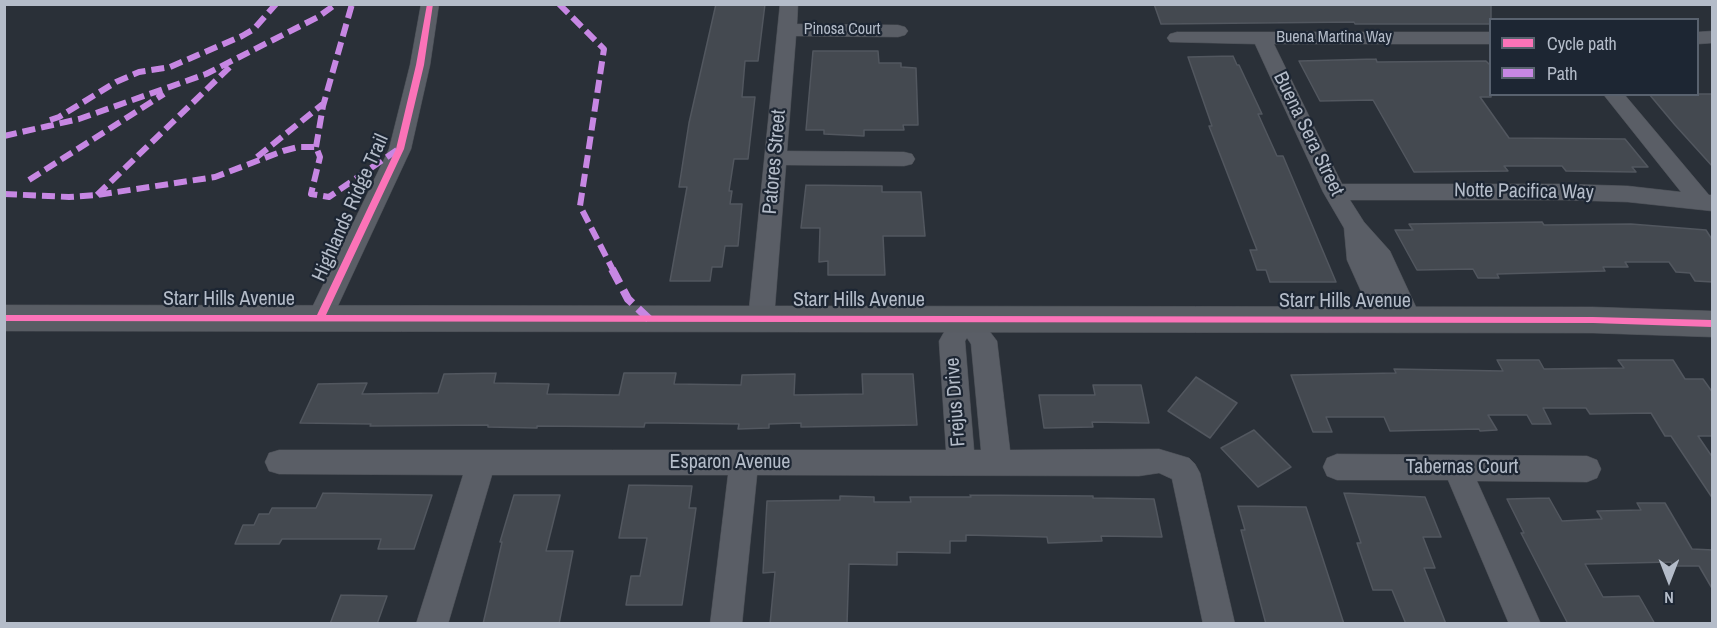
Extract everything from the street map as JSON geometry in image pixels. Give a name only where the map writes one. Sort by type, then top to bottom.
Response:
[{"type":"street","name":"Highlands Ridge Trail","points":[[320,318],[400,149],[420,65],[430,4]]},
{"type":"street","name":"Patores Street","points":[[761,319],[789,4]]},
{"type":"street","name":"Pinosa Court","points":[[786,30],[898,31]]},
{"type":"street","name":"Buena Martina Way","points":[[1177,38],[1489,38]]},
{"type":"street","name":"Buena Sera Street","points":[[1262,38],[1334,192],[1356,228],[1359,260],[1398,320]]},
{"type":"street","points":[[1615,96],[1707,202]]},
{"type":"street","points":[[775,158],[904,159]]},
{"type":"street","name":"Notte Pacifica Way","points":[[1334,192],[1564,192],[1628,194],[1707,202]]},
{"type":"street","name":"Starr Hills Avenue","points":[[4,318],[1593,320],[1713,324]]},
{"type":"street","name":"Frejus Drive","points":[[961,463],[952,341],[965,318],[984,341],[997,463]]},
{"type":"street","name":"Esparon Avenue","points":[[279,462],[481,464],[1159,461],[1179,467],[1185,473],[1220,624]]},
{"type":"street","points":[[726,624],[744,463]]},
{"type":"street","points":[[432,624],[481,464]]},
{"type":"street","name":"Tabernas Court","points":[[1337,467],[1587,469]]},
{"type":"street","points":[[1457,468],[1526,624]]},
{"type":"building","points":[[716,4],[765,4],[758,61],[745,61],[742,97],[755,97],[748,159],[734,159],[729,191],[732,191],[730,204],[742,204],[738,246],[725,246],[722,267],[712,267],[710,281],[670,281],[687,187],[679,187],[689,123]]},
{"type":"building","points":[[1154,4],[1491,4],[1489,24],[1355,24],[1354,22],[1161,24]]},
{"type":"building","points":[[813,51],[878,51],[879,63],[901,63],[901,67],[916,68],[918,125],[903,125],[904,130],[864,130],[864,136],[824,134],[824,130],[806,130]]},
{"type":"building","points":[[1233,56],[1262,114],[1258,114],[1277,156],[1283,156],[1336,282],[1270,282],[1266,270],[1257,270],[1250,250],[1257,250],[1209,126],[1212,126],[1188,57]]},
{"type":"building","points":[[1376,59],[1377,62],[1486,61],[1489,64],[1489,96],[1491,97],[1480,97],[1509,138],[1625,139],[1648,167],[1632,167],[1636,172],[1566,171],[1562,166],[1504,166],[1508,171],[1414,172],[1373,100],[1320,101],[1299,61]]},
{"type":"building","points":[[1713,94],[1713,167],[1651,96]]},
{"type":"building","points":[[806,185],[882,186],[882,192],[921,192],[925,236],[883,236],[885,275],[828,275],[828,261],[819,262],[820,228],[801,228]]},
{"type":"building","points":[[1542,222],[1544,225],[1631,224],[1706,230],[1713,241],[1713,282],[1695,281],[1690,273],[1676,272],[1669,262],[1625,262],[1628,267],[1603,267],[1605,271],[1497,274],[1499,278],[1478,278],[1473,269],[1417,270],[1395,230],[1413,230],[1409,224]]},
{"type":"building","points":[[1497,360],[1539,360],[1544,369],[1624,368],[1618,360],[1673,360],[1685,379],[1703,379],[1713,393],[1713,436],[1698,436],[1713,458],[1713,499],[1671,436],[1665,436],[1651,413],[1590,414],[1586,408],[1543,408],[1551,424],[1532,424],[1527,415],[1488,415],[1497,430],[1480,431],[1479,429],[1390,431],[1384,417],[1326,417],[1332,432],[1313,432],[1291,375],[1396,373],[1394,369],[1503,371]]},
{"type":"building","points":[[496,373],[494,383],[549,384],[547,394],[619,395],[624,373],[676,373],[674,384],[741,385],[742,375],[795,374],[794,395],[863,394],[862,374],[913,374],[917,425],[801,427],[801,423],[769,424],[769,428],[738,429],[739,424],[645,423],[644,427],[537,426],[537,428],[488,427],[488,425],[370,426],[371,424],[300,423],[318,384],[367,383],[362,394],[438,393],[444,374]]},
{"type":"building","points":[[1196,377],[1237,403],[1210,438],[1168,411]]},
{"type":"building","points":[[1093,385],[1141,385],[1149,423],[1092,422],[1093,427],[1044,428],[1039,395],[1095,395]]},
{"type":"building","points":[[1254,430],[1291,467],[1258,487],[1221,448]]},
{"type":"building","points":[[629,485],[692,486],[689,508],[696,508],[682,605],[626,605],[631,576],[640,576],[647,538],[619,538]]},
{"type":"building","points":[[323,493],[432,495],[414,549],[378,549],[381,539],[282,539],[279,544],[235,544],[243,525],[254,525],[259,514],[269,514],[272,508],[316,508]]},
{"type":"building","points":[[1344,493],[1425,497],[1441,537],[1423,537],[1435,568],[1424,568],[1446,624],[1406,624],[1392,590],[1373,590],[1357,543],[1361,543]]},
{"type":"building","points":[[514,495],[560,495],[546,551],[573,551],[559,624],[483,624],[502,542],[500,542]]},
{"type":"building","points":[[970,495],[1154,499],[1162,537],[1101,536],[1102,541],[1048,543],[1047,537],[966,535],[966,541],[950,541],[950,553],[897,552],[897,565],[849,564],[847,624],[770,624],[775,572],[763,573],[767,501],[840,500],[840,496],[874,497],[874,502],[911,502],[910,497],[971,497]]},
{"type":"building","points":[[1549,498],[1562,521],[1602,519],[1597,511],[1641,510],[1637,503],[1665,503],[1692,549],[1713,550],[1713,590],[1699,566],[1673,566],[1671,562],[1585,564],[1603,597],[1639,596],[1655,624],[1568,624],[1521,533],[1524,533],[1507,499]]},
{"type":"building","points":[[1238,506],[1306,507],[1344,624],[1266,624],[1241,530],[1245,530]]},
{"type":"building","points":[[341,595],[387,596],[377,624],[330,624]]},
{"type":"marked path","points":[[50,120],[59,117],[116,82],[139,72],[170,67],[242,36],[254,29],[276,4]]},
{"type":"marked path","points":[[4,136],[79,119],[206,74],[318,17],[336,4]]},
{"type":"marked path","points":[[316,147],[323,106],[352,4]]},
{"type":"marked path","points":[[559,4],[604,49],[580,206],[628,299],[649,319]]},
{"type":"marked path","points":[[97,195],[233,64]]},
{"type":"marked path","points":[[29,180],[164,94]]},
{"type":"marked path","points":[[257,157],[324,103]]},
{"type":"marked path","points":[[4,194],[69,197],[97,195],[215,177],[283,151],[298,147],[316,147],[320,157],[311,194],[329,197],[397,150]]},
{"type":"cycle path","points":[[320,318],[400,149],[420,65],[430,4]]},
{"type":"cycle path","points":[[4,318],[1593,320],[1712,324]]}]
